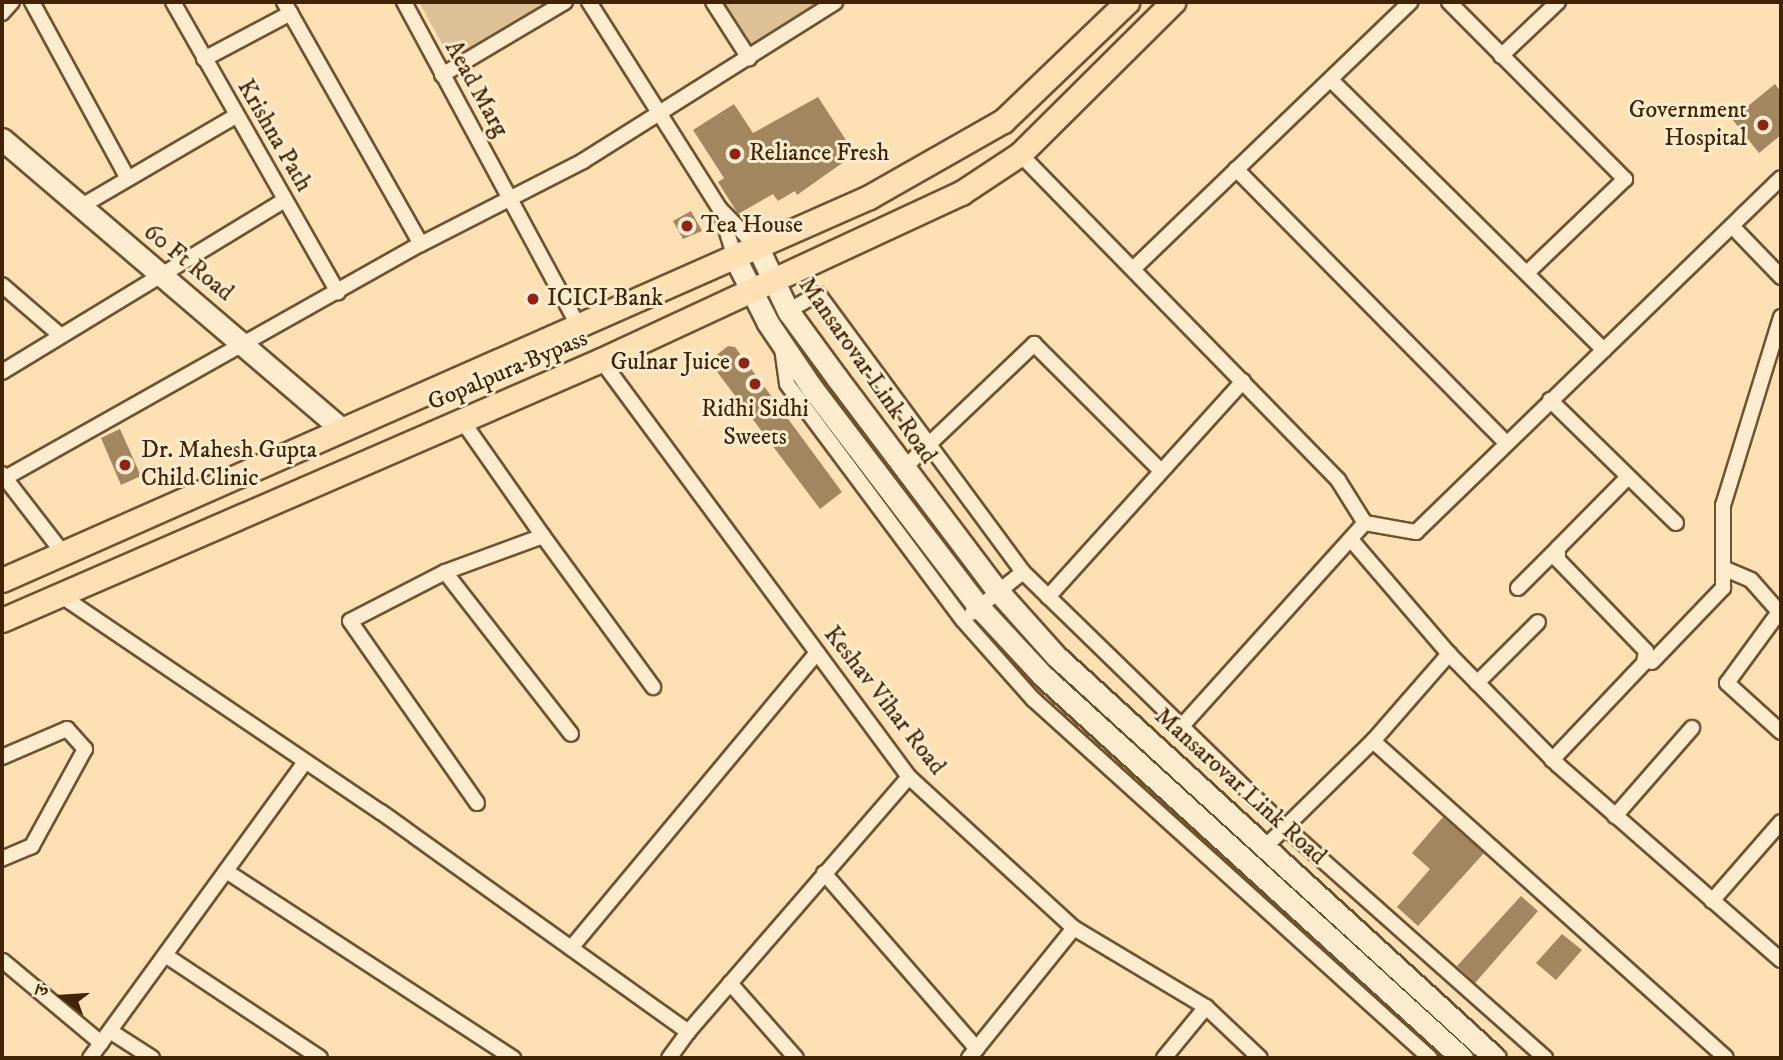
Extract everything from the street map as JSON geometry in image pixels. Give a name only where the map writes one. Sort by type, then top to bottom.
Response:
[{"type":"main road","name":"Gopalpura Bypass","points":[[2,580],[880,192],[1003,121],[1127,2]]},
{"type":"main road","name":"Gopalpura Bypass","points":[[2,621],[601,360],[961,193],[1020,154],[1173,2]]},
{"type":"street","points":[[2,13],[12,2]]},
{"type":"street","points":[[32,2],[128,179]]},
{"type":"street","name":"Krishna Path","points":[[173,2],[338,292]]},
{"type":"street","name":"Aead Marg","points":[[404,2],[579,327]]},
{"type":"street","points":[[442,75],[565,2]]},
{"type":"street","points":[[589,2],[720,209]]},
{"type":"street","points":[[713,2],[749,58]]},
{"type":"street","points":[[63,553],[3,476],[660,113],[835,2]]},
{"type":"street","points":[[1133,269],[1410,2]]},
{"type":"street","points":[[1448,2],[1625,179],[1529,271]]},
{"type":"street","points":[[1501,56],[1558,2]]},
{"type":"street","points":[[204,59],[287,7],[421,244]]},
{"type":"street","points":[[1331,80],[1529,271],[1604,350]]},
{"type":"street","points":[[80,207],[236,116]]},
{"type":"street","name":"60 Ft Road","points":[[2,139],[162,278],[247,343],[341,429]]},
{"type":"street","points":[[1020,154],[1338,480],[1365,523],[1416,533],[1505,442],[1781,178]]},
{"type":"street","points":[[1236,169],[1505,442]]},
{"type":"street","points":[[2,372],[60,335],[162,278],[285,200]]},
{"type":"street","name":"Mansarovar Link Road","points":[[720,209],[758,248],[763,286],[781,343],[971,613],[1043,676],[1267,894],[1378,982],[1462,1058]]},
{"type":"street","name":"Mansarovar Link Road","points":[[720,209],[735,258],[788,311],[997,590],[1056,656],[1495,1058]]},
{"type":"street","points":[[1732,226],[1781,276]]},
{"type":"street","points":[[2,285],[60,335]]},
{"type":"street","points":[[788,311],[818,294],[1023,572],[1285,827],[1545,1058]]},
{"type":"street","points":[[1652,662],[1723,588],[1723,505],[1781,317]]},
{"type":"street","points":[[904,468],[1034,344],[1160,470]]},
{"type":"street","name":"Keshav Vihar Road","points":[[601,360],[909,777],[1074,928],[1206,1007],[1260,1058]]},
{"type":"street","points":[[1048,597],[1243,381]]},
{"type":"street","points":[[1550,400],[1676,523]]},
{"type":"street","points":[[461,419],[653,687]]},
{"type":"street","points":[[1518,587],[1628,478]]},
{"type":"street","points":[[1181,727],[1353,542],[1365,523]]},
{"type":"street","points":[[477,803],[350,621],[445,572],[543,536]]},
{"type":"street","points":[[1353,542],[1449,654],[1552,760],[1781,960]]},
{"type":"street","points":[[1552,760],[1644,663],[1646,651],[1558,560],[1558,548]]},
{"type":"street","points":[[1723,568],[1751,580],[1780,613],[1727,683],[1781,732]]},
{"type":"street","points":[[445,572],[570,734]]},
{"type":"street","points":[[971,613],[1023,572]]},
{"type":"street","points":[[60,595],[305,762],[688,1032]]},
{"type":"street","points":[[1477,682],[1538,622]]},
{"type":"street","points":[[571,948],[817,653]]},
{"type":"street","points":[[1266,846],[1373,741],[1449,654]]},
{"type":"street","points":[[1615,816],[1692,728]]},
{"type":"street","points":[[2,757],[67,729],[85,749],[32,846],[2,859]]},
{"type":"street","points":[[1373,741],[1726,1058]]},
{"type":"street","points":[[90,1058],[305,762]]},
{"type":"street","points":[[669,1058],[688,1032],[909,777]]},
{"type":"street","points":[[1712,901],[1781,822]]},
{"type":"street","points":[[226,870],[513,1058]]},
{"type":"street","points":[[824,873],[973,1054],[1074,928]]},
{"type":"street","points":[[1267,894],[1430,1058]]},
{"type":"street","points":[[165,955],[320,1058]]},
{"type":"street","points":[[2,960],[106,1037],[152,1058]]},
{"type":"street","points":[[730,983],[796,1058]]},
{"type":"street","points":[[1164,1058],[1206,1007]]},
{"type":"shaded area","points":[[419,2],[551,2],[451,60]]},
{"type":"shaded area","points":[[720,2],[819,2],[751,47]]},
{"type":"building","points":[[1775,84],[1781,92],[1781,135],[1759,153],[1732,119]]},
{"type":"building","points":[[818,97],[855,154],[797,195],[795,191],[778,201],[773,194],[738,214],[718,182],[724,178],[693,130],[734,104],[753,133]]},
{"type":"building","name":"Tea House","points":[[691,211],[702,231],[683,239],[673,221]]},
{"type":"building","points":[[728,346],[735,347],[842,492],[820,509],[709,361]]},
{"type":"building","points":[[120,429],[141,476],[121,485],[101,438]]},
{"type":"building","points":[[1443,817],[1484,853],[1418,926],[1397,907],[1430,869],[1412,853]]},
{"type":"building","points":[[1521,896],[1538,911],[1475,983],[1457,966]]},
{"type":"building","points":[[1562,934],[1582,950],[1556,980],[1536,963]]},
{"type":"place","name":"Government Hospital","points":[[1763,125]]},
{"type":"place","name":"Reliance Fresh","points":[[735,154]]},
{"type":"place","name":"Tea House","points":[[687,226]]},
{"type":"place","name":"ICICI Bank","points":[[533,299]]},
{"type":"place","name":"Gulnar Juice","points":[[744,363]]},
{"type":"place","name":"Ridhi Sidhi Sweets","points":[[755,384]]},
{"type":"place","name":"Dr. Mahesh Gupta Child Clinic","points":[[125,465]]}]
